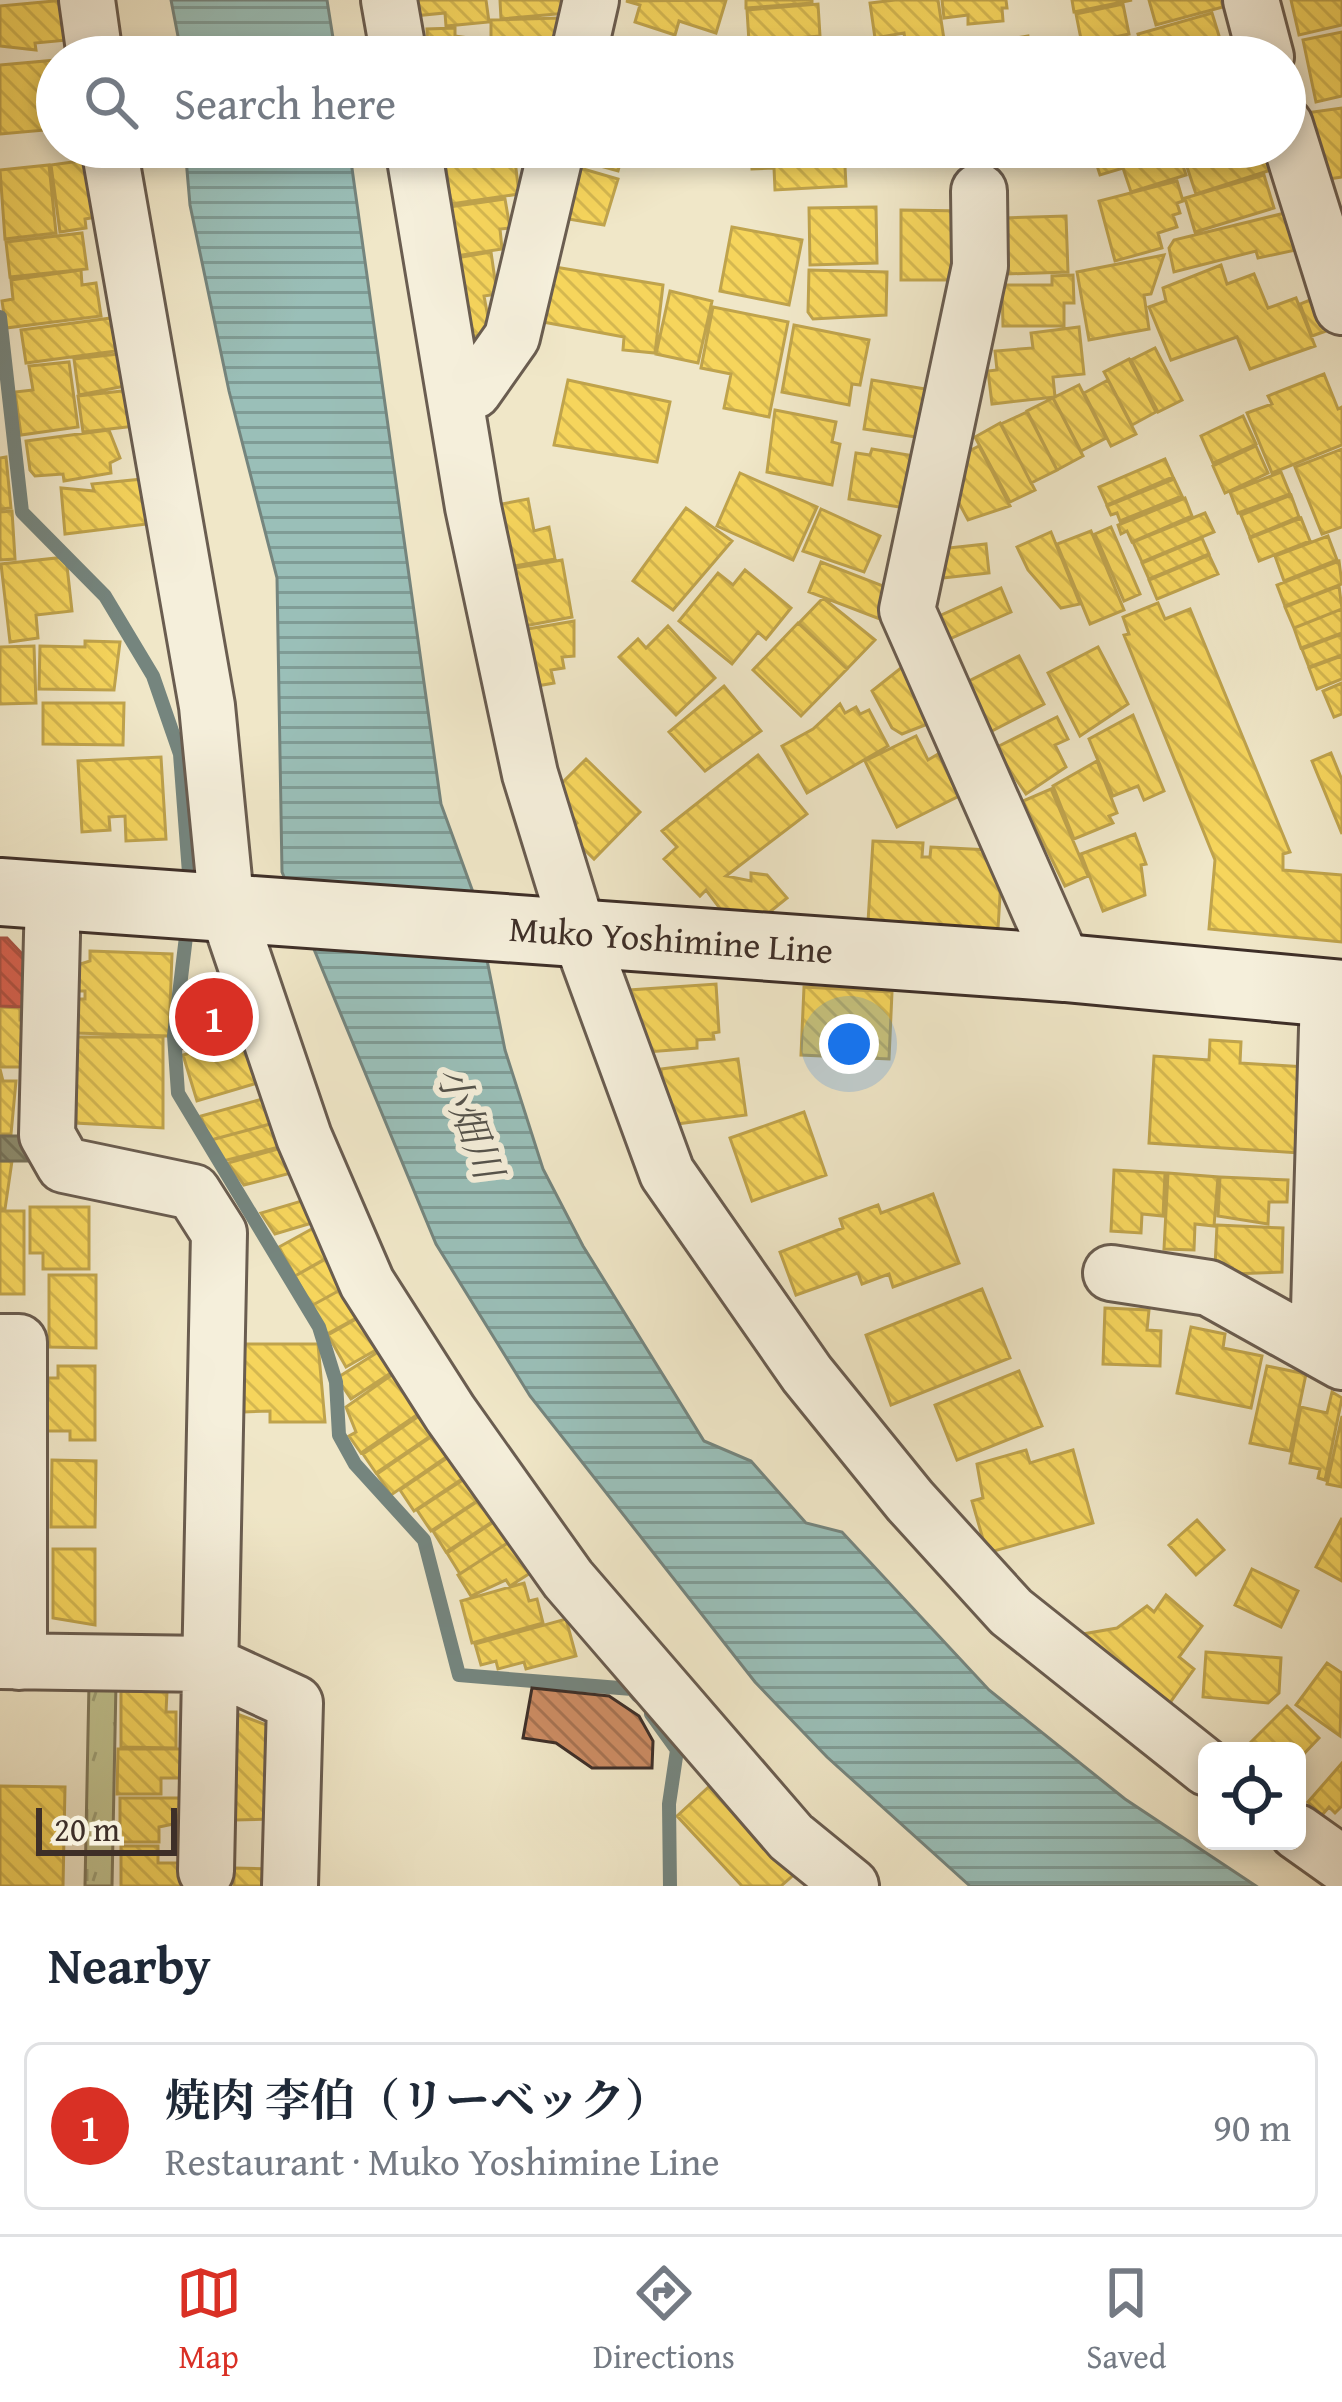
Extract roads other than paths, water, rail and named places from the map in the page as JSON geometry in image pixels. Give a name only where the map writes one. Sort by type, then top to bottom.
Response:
[{"type":"main road","name":"Muko Yoshimine Line","points":[[26,894],[1065,968],[1335,993]]},
{"type":"street","points":[[87,0],[92,36]]},
{"type":"street","points":[[389,0],[395,36]]},
{"type":"street","points":[[583,36],[591,0]]},
{"type":"street","points":[[1251,0],[1260,36]]},
{"type":"street","points":[[113,168],[207,706],[210,909],[304,1137],[367,1283],[568,1579],[791,1838],[850,1886]]},
{"type":"street","points":[[416,168],[454,393],[530,774],[568,883],[561,931],[667,1174],[807,1374],[910,1501],[1011,1612],[1198,1761]]},
{"type":"street","points":[[454,393],[474,391],[512,337],[551,168]]},
{"type":"street","points":[[1305,168],[1326,214],[1342,307]]},
{"type":"street","points":[[979,191],[980,266],[907,610],[1065,968]]},
{"type":"street","points":[[26,894],[47,1135],[64,1165],[193,1192],[219,1233],[206,1871]]},
{"type":"street","points":[[1112,1273],[1209,1288],[1330,1353],[1335,993]]},
{"type":"street","points":[[0,1342],[19,1342],[10,1661],[210,1664],[295,1703],[290,1886]]},
{"type":"street","points":[[1306,1838],[1342,1864]]},
{"type":"water","points":[[171,0],[327,0],[333,36],[178,36]]},
{"type":"water","name":"小畑川","points":[[187,168],[352,168],[441,804],[474,895],[505,1050],[543,1169],[583,1246],[704,1441],[751,1461],[806,1523],[842,1532],[989,1690],[1125,1799],[1256,1886],[970,1886],[827,1757],[755,1682],[530,1396],[436,1244],[282,872],[277,578],[229,391],[190,205]]},
{"type":"waterway","points":[[0,317],[22,512],[105,596],[153,676],[180,754],[190,886]]},
{"type":"waterway","points":[[188,920],[174,1036],[178,1093],[319,1327],[336,1382],[339,1435],[355,1464],[424,1540],[459,1675],[632,1689],[638,1696]]},
{"type":"waterway","points":[[651,1714],[677,1750],[669,1804],[670,1886]]},
{"type":"place","name":"焼肉 李伯（リーベック）","points":[[214,1017]]}]
